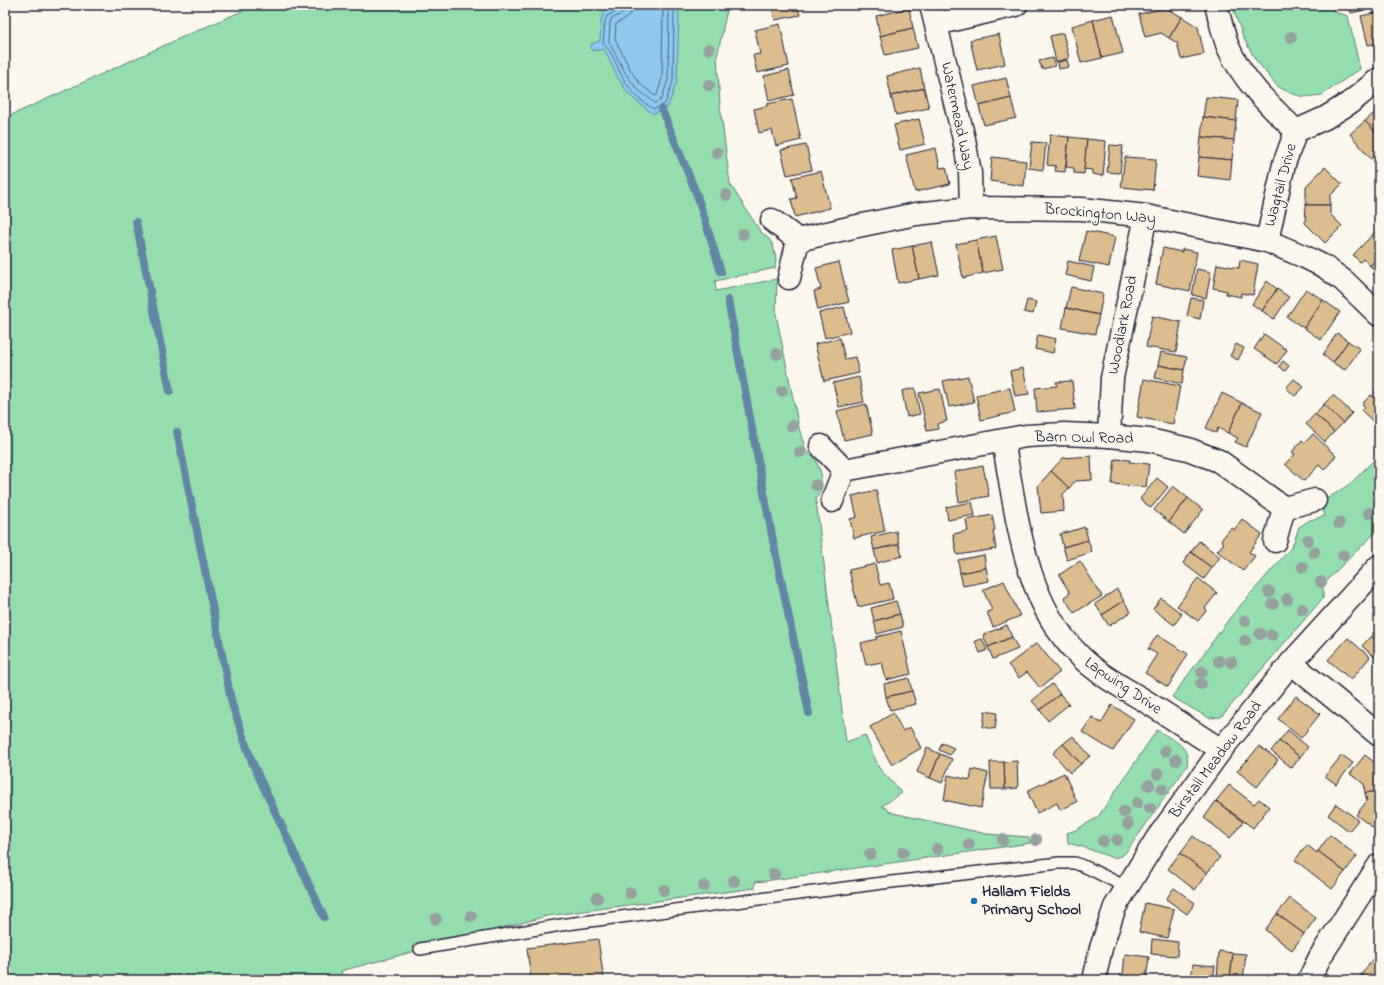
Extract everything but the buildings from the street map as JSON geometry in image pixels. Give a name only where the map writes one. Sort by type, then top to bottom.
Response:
[{"type":"street","name":"Watermead Way","points":[[971,208],[970,173],[964,139],[934,15],[1016,5]]},
{"type":"street","points":[[1216,5],[1228,46],[1244,75],[1271,107],[1296,131]]},
{"type":"street","name":"Wagtail Drive","points":[[1267,241],[1284,164],[1296,131],[1325,118],[1351,102],[1379,78]]},
{"type":"street","name":"Brockington Way","points":[[798,240],[852,226],[916,214],[971,208],[1082,209],[1146,216],[1267,241],[1305,257],[1344,281],[1379,315]]},
{"type":"street","name":"Woodlark Road","points":[[1108,436],[1112,378],[1146,216]]},
{"type":"street","points":[[772,220],[798,240],[788,278]]},
{"type":"street","name":"Barn Owl Road","points":[[844,470],[1026,436],[1064,434],[1108,436],[1149,440],[1188,449],[1219,461],[1284,508]]},
{"type":"street","name":"Lapwing Drive","points":[[1003,441],[1023,545],[1036,590],[1047,612],[1061,634],[1078,654],[1100,673],[1221,750]]},
{"type":"street","points":[[822,446],[844,470],[832,501]]},
{"type":"street","points":[[1275,541],[1284,508],[1315,500]]},
{"type":"street","name":"Birstall Meadow Road","points":[[1094,980],[1100,948],[1115,907],[1160,834],[1221,750],[1291,663],[1379,566]]},
{"type":"street","points":[[1291,663],[1379,735]]},
{"type":"street","points":[[1309,980],[1320,957],[1379,865]]},
{"type":"lane","points":[[420,949],[567,924],[868,884],[1059,863],[1075,863],[1126,887]]},
{"type":"green space","points":[[256,5],[728,5],[717,57],[720,105],[730,184],[760,231],[773,245],[776,259],[775,268],[715,281],[716,291],[777,279],[776,314],[799,428],[806,451],[816,460],[821,473],[822,487],[816,500],[846,742],[865,735],[879,768],[902,793],[882,806],[893,813],[987,834],[1028,837],[1031,843],[755,882],[755,888],[547,916],[341,971],[343,980],[5,980],[5,118]]},
{"type":"green space","points":[[1232,5],[1332,5],[1334,12],[1348,16],[1360,69],[1322,95],[1304,97],[1290,93],[1277,86],[1255,59],[1243,37]]},
{"type":"green space","points":[[1379,455],[1379,529],[1323,584],[1323,598],[1221,717],[1209,718],[1172,697],[1232,615],[1290,549],[1299,527],[1310,520],[1325,516],[1321,503],[1351,483]]},
{"type":"green space","points":[[1157,730],[1174,740],[1183,748],[1186,753],[1187,766],[1127,851],[1122,856],[1113,858],[1068,843],[1067,833],[1076,830],[1098,817]]},
{"type":"water","points":[[622,5],[678,5],[677,81],[668,107],[653,114],[629,95],[618,78],[604,49],[592,51],[591,44],[600,41],[601,20],[604,12]]},
{"type":"waterway","points":[[662,110],[697,195],[721,272]]},
{"type":"waterway","points":[[136,222],[170,391]]},
{"type":"waterway","points":[[728,300],[774,546],[809,713]]},
{"type":"waterway","points":[[177,432],[232,704],[252,762],[324,917]]},
{"type":"place","name":"Hallam Fields Primary School","points":[[974,901]]}]
